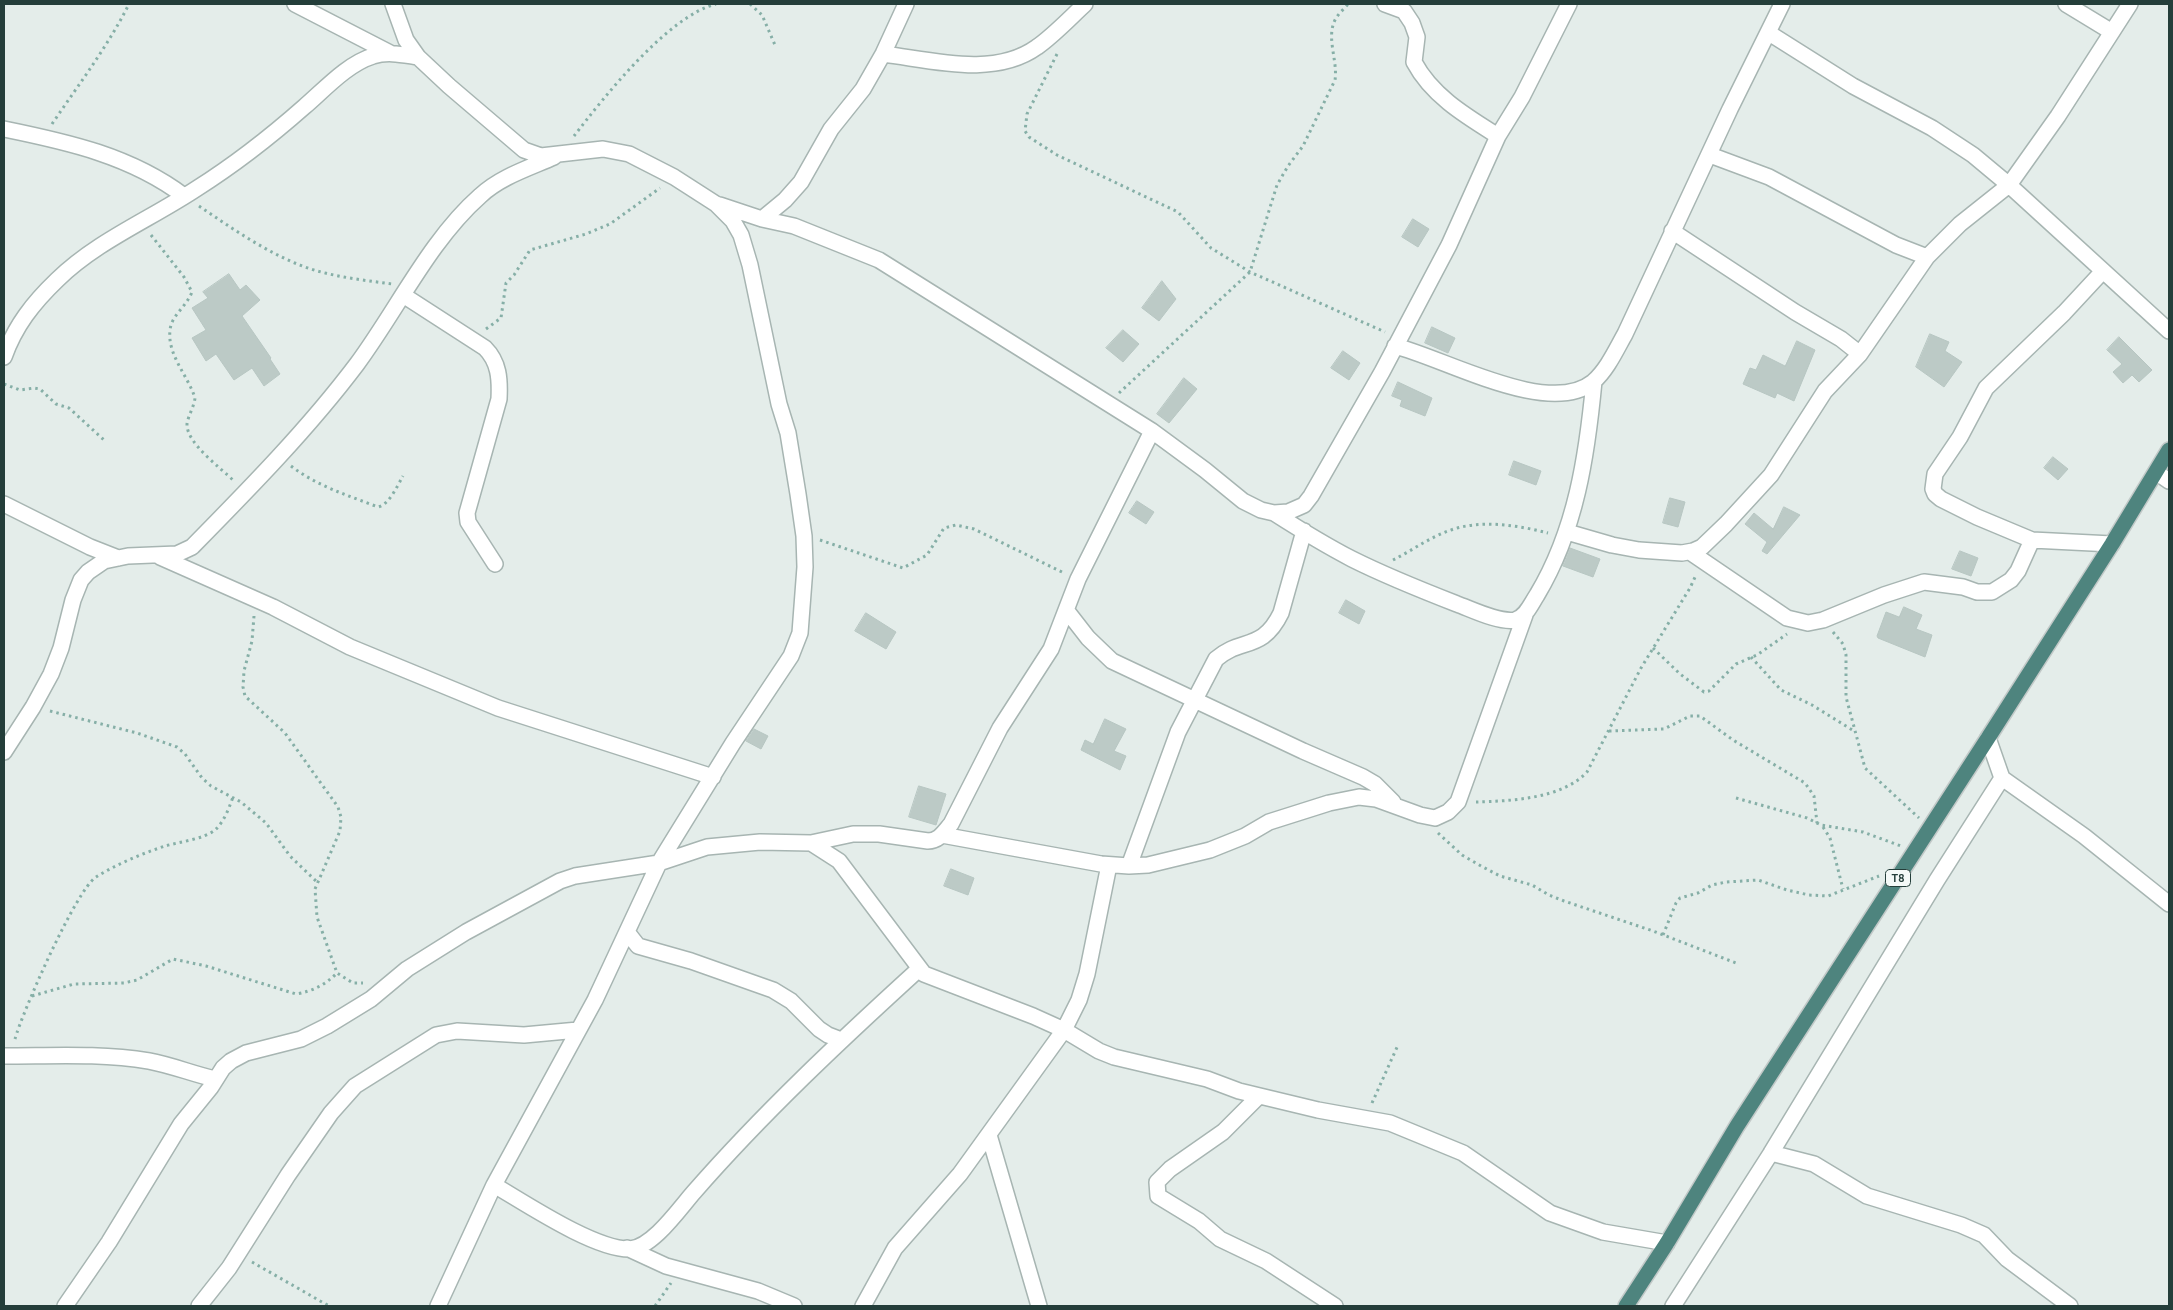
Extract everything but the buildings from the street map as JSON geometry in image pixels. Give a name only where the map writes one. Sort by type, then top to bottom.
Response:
[{"type":"highway","name":"T8","points":[[1626,1306],[1667,1243],[1737,1126],[1930,829],[2112,544],[2169,450]]},
{"type":"street","points":[[295,4],[390,53]]},
{"type":"street","points":[[762,219],[784,200],[800,182],[830,129],[863,89],[883,54],[906,4]]},
{"type":"street","points":[[883,54],[960,64],[1014,60],[1037,47],[1086,4]]},
{"type":"street","points":[[1385,4],[1404,11],[1412,23],[1417,37],[1414,62],[1437,93],[1460,112],[1498,136]]},
{"type":"street","points":[[716,204],[762,219],[794,226],[879,260],[1152,431],[1243,501],[1261,510],[1288,512],[1304,506],[1311,496],[1397,342],[1449,245],[1498,136],[1522,97],[1569,4]]},
{"type":"street","points":[[1397,342],[1495,382],[1527,390],[1554,394],[1583,388],[1594,381],[1605,368],[1625,334],[1730,109],[1782,4]]},
{"type":"street","points":[[2066,4],[2112,32]]},
{"type":"street","points":[[1696,556],[1702,547],[1755,494],[1770,475],[1825,391],[1860,354],[1927,257],[1960,224],[2009,185],[2058,116],[2130,4]]},
{"type":"street","points":[[394,6],[406,40],[418,56],[449,86],[524,150],[541,156],[602,149],[629,154],[674,177],[716,204],[734,221],[741,235],[750,265],[779,404],[788,433],[804,536],[804,576],[800,633],[791,656],[659,863],[578,1030],[494,1185],[438,1306]]},
{"type":"street","points":[[1769,33],[1853,86],[1932,128],[1973,155],[2009,185],[2169,331]]},
{"type":"street","points":[[4,357],[25,314],[57,280],[87,255],[143,219],[184,196],[251,152],[351,68],[373,56],[390,53],[418,56]]},
{"type":"street","points":[[4,129],[43,137],[114,157],[165,182],[184,196]]},
{"type":"street","points":[[4,752],[10,734],[33,707],[50,674],[61,648],[73,600],[81,580],[88,572],[104,562],[118,558],[178,554],[192,547],[312,420],[357,364],[451,228],[480,195],[502,180],[560,155]]},
{"type":"street","points":[[1710,155],[1769,177],[1896,245],[1927,257]]},
{"type":"street","points":[[1672,231],[1780,302],[1841,339],[1860,354]]},
{"type":"street","points":[[2103,271],[2064,313],[1986,388],[1960,436],[1935,474],[1933,489],[1935,494],[1941,499],[1977,517],[2032,540],[2112,544]]},
{"type":"street","points":[[403,295],[485,348],[493,356],[500,382],[499,399],[467,513],[468,522],[495,564]]},
{"type":"street","points":[[942,835],[1109,865],[1129,866],[1148,865],[1210,850],[1244,836],[1269,822],[1329,803],[1359,797],[1376,799],[1420,816],[1435,818],[1448,812],[1458,802],[1470,773],[1525,615],[1547,579],[1566,535],[1574,511],[1586,450],[1594,381]]},
{"type":"street","points":[[65,1306],[109,1242],[181,1124],[231,1061],[246,1053],[301,1039],[347,1015],[370,999],[406,969],[538,892],[575,876],[659,863],[707,847],[760,842],[811,844],[852,834],[879,834],[928,841],[933,841],[942,835],[951,824],[1000,728],[1051,649],[1078,579],[1152,431]]},
{"type":"street","points":[[2156,472],[2169,481]]},
{"type":"street","points":[[4,504],[90,547],[118,558]]},
{"type":"street","points":[[1274,512],[1304,531],[1374,569],[1477,612],[1515,620],[1525,615]]},
{"type":"street","points":[[1129,866],[1178,732],[1216,658],[1224,652],[1262,638],[1275,625],[1281,613],[1304,531]]},
{"type":"street","points":[[1566,535],[1639,550],[1696,556],[1787,618],[1804,622],[1823,620],[1884,595],[1924,582],[1963,587],[1977,592],[1992,592],[2004,586],[2014,576],[2032,540]]},
{"type":"street","points":[[157,556],[249,597],[350,647],[498,708],[713,777]]},
{"type":"street","points":[[1067,611],[1088,638],[1112,661],[1303,751],[1363,777],[1375,784],[1399,808]]},
{"type":"street","points":[[1988,738],[2002,778],[2084,836],[2169,904]]},
{"type":"street","points":[[1673,1306],[1772,1153],[1932,889],[2002,778]]},
{"type":"street","points":[[811,844],[839,861],[918,969],[935,978],[1064,1030],[1098,1051],[1114,1058],[1188,1074],[1259,1096],[1390,1124],[1463,1153],[1550,1213],[1603,1232],[1667,1243]]},
{"type":"street","points":[[863,1306],[896,1248],[960,1174],[1064,1030],[1079,1000],[1087,974],[1109,865]]},
{"type":"street","points":[[627,932],[638,946],[691,961],[773,990],[791,1002],[824,1032],[840,1040]]},
{"type":"street","points":[[627,1248],[641,1245],[656,1235],[722,1160],[840,1040],[918,969]]},
{"type":"street","points":[[199,1306],[238,1254],[293,1167],[331,1113],[355,1086],[436,1034],[457,1032],[524,1034],[578,1030]]},
{"type":"street","points":[[7,1056],[84,1054],[124,1058],[149,1061],[216,1079]]},
{"type":"street","points":[[1259,1096],[1223,1132],[1157,1182],[1158,1196],[1199,1222],[1220,1239],[1266,1261],[1335,1306]]},
{"type":"street","points":[[989,1135],[1039,1306]]},
{"type":"street","points":[[1772,1153],[1814,1164],[1867,1196],[1961,1225],[1984,1235],[2007,1259],[2070,1306]]},
{"type":"street","points":[[494,1185],[578,1234],[611,1246],[627,1248],[680,1270],[758,1291],[794,1306]]},
{"type":"path","points":[[43,137],[92,64],[104,50],[129,4]]},
{"type":"path","points":[[560,155],[601,100],[645,54],[679,23],[695,12],[716,4]]},
{"type":"path","points":[[750,4],[762,15],[775,45]]},
{"type":"path","points":[[1108,404],[1250,272],[1277,185],[1303,146],[1335,80],[1337,68],[1332,41],[1332,29],[1335,19],[1348,4]]},
{"type":"path","points":[[1060,48],[1027,114],[1025,130],[1030,137],[1057,155],[1178,212],[1211,248],[1250,272],[1397,342]]},
{"type":"path","points":[[471,340],[501,318],[506,284],[530,250],[586,234],[610,224],[644,201],[674,177]]},
{"type":"path","points":[[184,196],[241,234],[306,267],[338,276],[367,281],[394,284],[412,282]]},
{"type":"path","points":[[143,219],[155,242],[184,276],[192,292],[188,302],[171,326],[171,341],[175,357],[195,398],[187,424],[188,432],[213,464],[236,483],[242,494]]},
{"type":"path","points":[[4,384],[20,390],[40,389],[56,404],[69,408],[104,440]]},
{"type":"path","points":[[278,456],[308,479],[378,507],[383,506],[388,501],[403,476]]},
{"type":"path","points":[[804,536],[863,553],[903,568],[927,555],[944,528],[956,525],[974,529],[1078,579]]},
{"type":"path","points":[[1374,569],[1448,531],[1465,527],[1512,525],[1566,535]]},
{"type":"path","points":[[1458,802],[1494,802],[1537,797],[1581,779],[1587,772],[1653,648],[1690,588],[1696,556]]},
{"type":"path","points":[[249,597],[254,610],[255,622],[244,671],[243,687],[246,696],[285,733],[338,808],[341,817],[340,831],[317,882],[315,899],[317,917],[337,973],[353,983],[372,982]]},
{"type":"path","points":[[1823,620],[1843,644],[1846,655],[1846,697],[1865,768],[1873,778],[1930,829]]},
{"type":"path","points":[[1653,648],[1680,674],[1704,692],[1709,691],[1736,664],[1775,644],[1804,622]]},
{"type":"path","points":[[1751,657],[1781,690],[1812,705],[1854,731]]},
{"type":"path","points":[[33,707],[99,722],[177,747],[185,754],[202,778],[211,786],[233,797],[266,823],[290,856],[317,882]]},
{"type":"path","points":[[1609,731],[1664,729],[1690,716],[1700,716],[1734,740],[1805,783],[1814,796],[1817,823]]},
{"type":"path","points":[[7,1056],[32,996],[86,886],[95,878],[139,855],[206,835],[216,830],[224,818],[233,797]]},
{"type":"path","points":[[1736,798],[1821,825],[1863,832],[1911,858]]},
{"type":"path","points":[[1420,816],[1462,855],[1500,876],[1525,882],[1564,901],[1663,935],[1736,963]]},
{"type":"path","points":[[1821,825],[1830,838],[1843,890]]},
{"type":"path","points":[[1663,935],[1676,903],[1680,898],[1698,893],[1712,885],[1733,881],[1758,880],[1787,890],[1828,896],[1911,858]]},
{"type":"path","points":[[32,996],[74,984],[124,983],[137,980],[173,959],[206,966],[296,994],[310,992],[328,982],[337,973]]},
{"type":"path","points":[[1365,1120],[1398,1045]]},
{"type":"path","points":[[238,1254],[329,1306]]},
{"type":"path","points":[[655,1306],[680,1270]]}]
